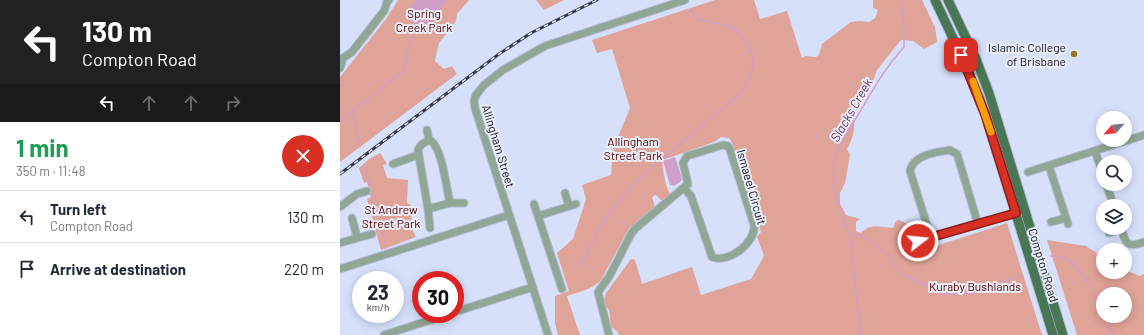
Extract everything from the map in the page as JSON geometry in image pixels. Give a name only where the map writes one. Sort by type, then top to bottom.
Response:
[{"type":"main road","name":"Compton Road","points":[[935,0],[980,98],[1053,335]]},
{"type":"main road","name":"Compton Road","points":[[948,0],[976,59],[989,93],[1063,335]]},
{"type":"main road","points":[[952,9],[956,0]]},
{"type":"street","name":"Allingham Street","points":[[548,335],[475,108],[474,100],[480,89],[504,70],[545,46],[685,0]]},
{"type":"street","points":[[340,68],[342,56],[352,52],[384,11],[386,1]]},
{"type":"street","points":[[428,130],[428,141]]},
{"type":"street","points":[[1028,172],[1144,135]]},
{"type":"street","points":[[428,141],[420,146],[418,155],[430,228]]},
{"type":"street","points":[[428,141],[434,143],[437,149],[448,186],[450,203]]},
{"type":"street","name":"Ismaeel Circuit","points":[[723,144],[728,146],[754,226],[753,234],[741,251],[719,259],[712,257],[691,196],[684,188],[688,184],[688,180],[683,163],[684,158],[723,144]]},
{"type":"street","points":[[931,238],[910,171],[911,165],[918,159],[950,150],[957,154],[978,224]]},
{"type":"street","points":[[1095,151],[1096,155]]},
{"type":"street","points":[[394,164],[418,155]]},
{"type":"street","points":[[1049,166],[1067,221],[1051,222]]},
{"type":"street","points":[[609,335],[598,297],[600,287],[609,277],[631,234],[684,188]]},
{"type":"street","points":[[340,206],[357,194],[367,191]]},
{"type":"street","points":[[538,216],[573,205],[565,193]]},
{"type":"street","points":[[657,200],[662,206]]},
{"type":"street","points":[[428,209],[450,203],[464,202]]},
{"type":"street","points":[[534,204],[562,289]]},
{"type":"street","points":[[918,241],[1016,213]]},
{"type":"street","points":[[340,269],[509,215]]},
{"type":"street","points":[[352,218],[357,238]]},
{"type":"street","points":[[340,243],[372,234]]},
{"type":"street","points":[[1123,235],[1125,240],[1133,246],[1144,242]]},
{"type":"street","points":[[464,309],[533,287]]},
{"type":"street","points":[[384,335],[422,323]]},
{"type":"green space","name":"Spring Creek Park","points":[[398,0],[469,0],[457,14],[456,21],[439,43],[435,61],[444,69],[452,66],[457,74],[340,162],[340,77],[386,19]]},
{"type":"green space","points":[[536,0],[564,0],[544,10]]},
{"type":"green space","points":[[715,0],[754,0],[760,19],[787,11],[802,58],[805,56],[816,57],[819,55],[822,44],[851,22],[869,22],[875,18],[878,10],[873,8],[873,0],[922,0],[935,27],[937,42],[924,49],[913,41],[901,40],[877,70],[869,92],[854,114],[854,132],[847,149],[850,155],[845,183],[840,193],[840,204],[846,215],[860,219],[856,222],[856,231],[861,233],[872,227],[893,228],[896,221],[899,220],[906,223],[917,252],[1007,223],[1042,335],[619,335],[617,331],[611,327],[609,310],[605,306],[604,300],[606,293],[631,259],[635,260],[642,284],[692,267],[701,295],[751,279],[764,256],[757,237],[761,232],[738,159],[729,138],[721,137],[714,142],[663,160],[663,172],[668,191],[670,193],[674,191],[674,193],[665,200],[661,200],[656,195],[652,197],[655,207],[628,230],[601,280],[590,288],[567,296],[580,335],[558,335],[555,323],[555,296],[569,291],[557,253],[573,239],[586,199],[582,185],[611,175],[613,149],[630,108],[612,49],[597,53],[592,40]]},
{"type":"green space","name":"St Andrew Street Park","points":[[380,153],[387,164],[383,165],[387,178],[408,180],[407,203],[411,205],[412,229],[416,237],[381,250],[367,199],[371,197],[367,182],[364,183],[359,168],[369,159]]},
{"type":"green space","points":[[1047,240],[1086,246],[1096,252],[1096,279],[1132,279],[1132,273],[1140,276],[1144,274],[1144,335],[1077,335]]},
{"type":"shaded area","points":[[417,0],[447,0],[433,18],[423,26],[414,24],[404,15],[405,12]]},
{"type":"shaded area","points":[[675,157],[682,179],[674,186],[670,185],[663,161]]},
{"type":"waterway","name":"Slacks Creek","points":[[901,0],[904,20],[904,47],[891,62],[848,131],[839,147],[834,163],[833,173],[836,195],[850,236],[859,235],[889,255],[899,273],[942,294],[969,294],[1018,276]]},
{"type":"waterway","points":[[581,266],[598,231],[615,206],[638,179],[740,94],[751,74],[753,62],[752,56],[750,49],[741,35],[730,27],[722,24],[697,19],[690,9]]},
{"type":"waterway","points":[[340,121],[404,70],[414,24]]},
{"type":"waterway","points":[[353,111],[360,147]]},
{"type":"waterway","points":[[365,164],[373,204],[379,215],[386,248]]},
{"type":"waterway","name":"Slacks Creek","points":[[850,236],[861,335]]},
{"type":"waterway","name":"Slacks Creek","points":[[1051,256],[1061,257],[1077,267],[1096,298]]},
{"type":"waterway","name":"Slacks Creek","points":[[1109,323],[1113,335]]},
{"type":"railway","points":[[340,174],[499,54],[531,33],[597,0]]},
{"type":"slow traffic","points":[[973,81],[991,132]]},
{"type":"place","name":"Islamic College of Brisbane","points":[[1074,54]]},
{"type":"route","points":[[918,241],[1016,213],[985,114],[961,55]]},
{"type":"park label","name":"Allingham Street Park","points":[[633,148]]},
{"type":"park label","name":"Kuraby Bushlands","points":[[975,286]]}]
